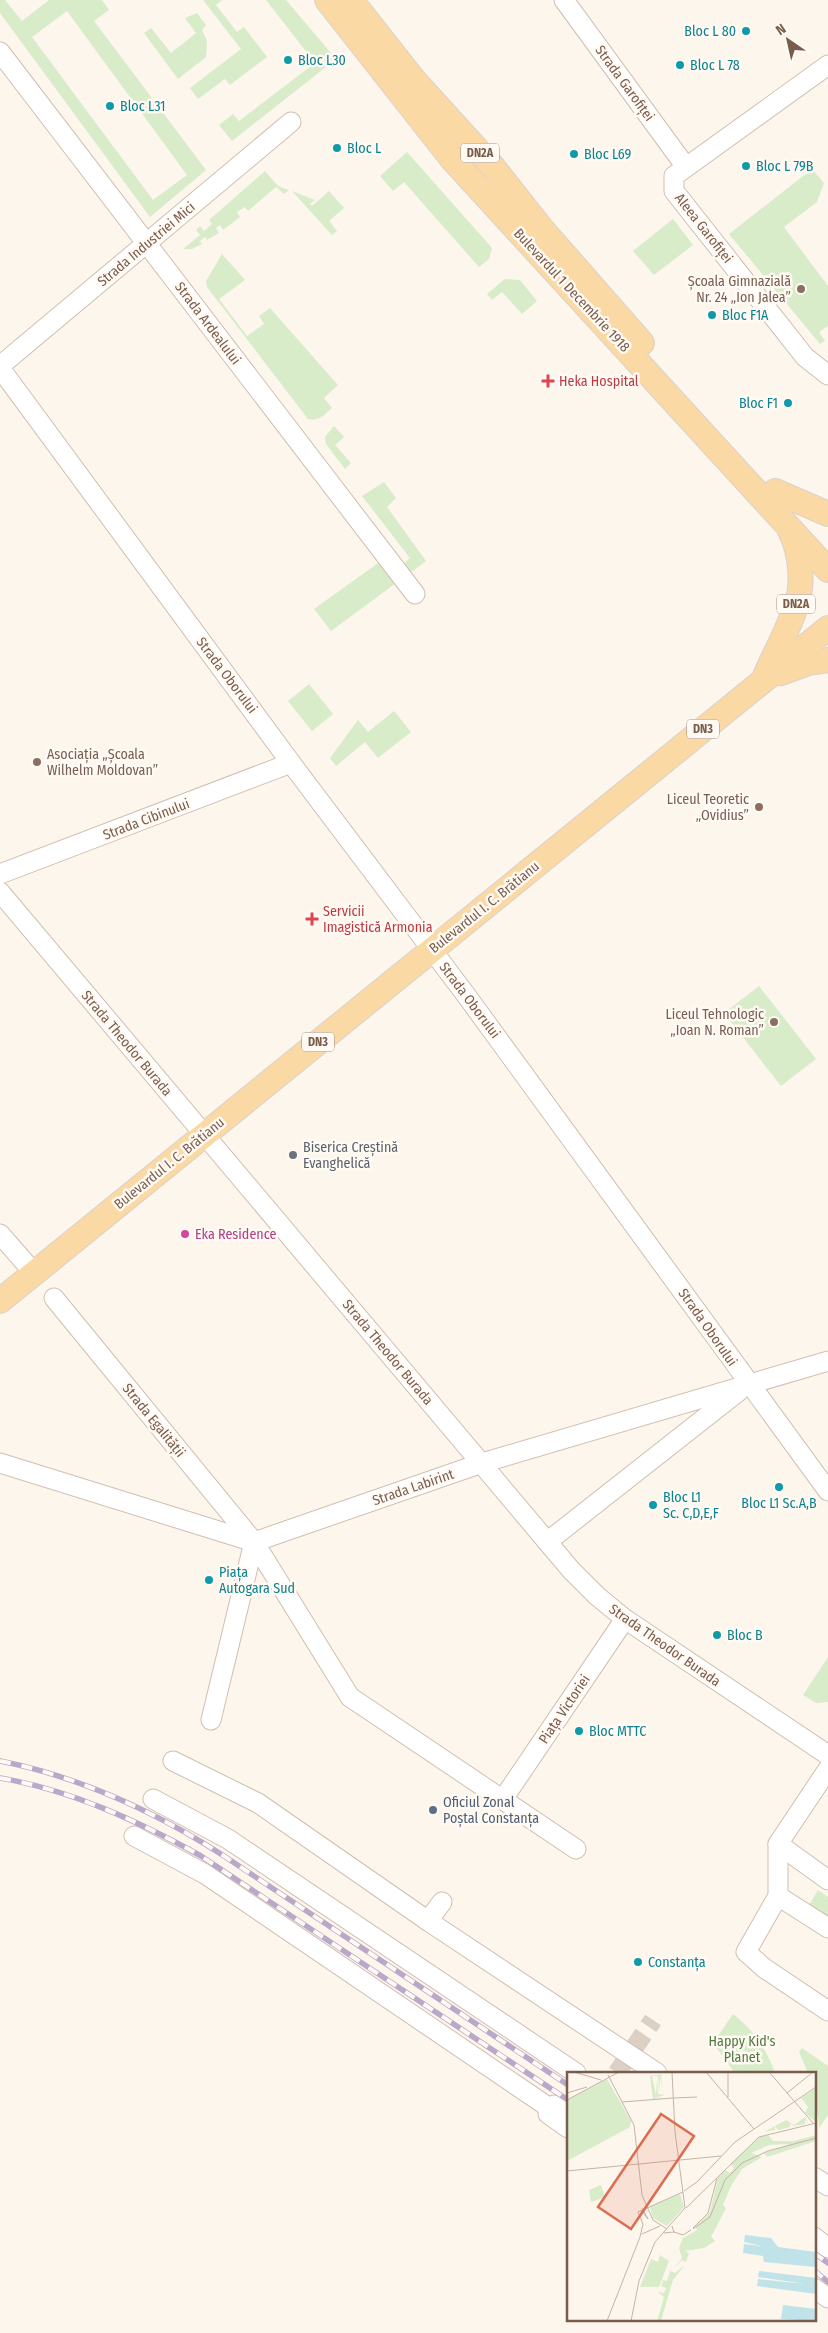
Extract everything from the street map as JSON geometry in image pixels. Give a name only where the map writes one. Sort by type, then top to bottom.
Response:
[{"type":"main road","name":"Bulevardul 1 Decembrie 1918","points":[[327,0],[452,159],[828,570]]},
{"type":"main road","name":"Bulevardul 1 Decembrie 1918","points":[[351,0],[414,80],[493,167],[542,229],[775,491],[828,547]]},
{"type":"main road","name":"DN2A","points":[[775,491],[828,514]]},
{"type":"main road","name":"DN2A","points":[[763,680],[799,596],[800,576],[795,539],[787,525]]},
{"type":"main road","name":"Bulevardul I. C. Brătianu","points":[[0,1301],[828,628]]},
{"type":"main road","points":[[763,680],[808,663],[828,660]]},
{"type":"street","name":"Strada Garofiței","points":[[564,0],[686,167]]},
{"type":"street","name":"Strada Ardealului","points":[[0,52],[416,594]]},
{"type":"street","name":"Aleea Garofiței","points":[[828,64],[674,176],[674,191],[805,357],[828,375]]},
{"type":"street","name":"Strada Industriei Mici","points":[[0,367],[291,122]]},
{"type":"street","name":"Strada Oborului","points":[[0,367],[619,1203],[748,1383],[828,1490]]},
{"type":"street","name":"Strada Cibinului","points":[[0,874],[291,762]]},
{"type":"street","name":"Strada Theodor Burada","points":[[0,892],[547,1542],[597,1596],[625,1619],[828,1755]]},
{"type":"street","points":[[0,1234],[34,1274]]},
{"type":"street","name":"Strada Egalității","points":[[54,1298],[254,1542],[350,1697],[503,1800]]},
{"type":"street","name":"Strada Labirint","points":[[254,1542],[482,1463],[748,1383],[828,1361]]},
{"type":"street","points":[[547,1542],[748,1383]]},
{"type":"street","points":[[0,1463],[254,1542],[212,1720]]},
{"type":"street","name":"Piața Victoriei","points":[[503,1800],[625,1619]]},
{"type":"street","points":[[173,1761],[258,1803],[428,1921],[625,2042],[656,2072]]},
{"type":"street","points":[[828,1770],[778,1844],[778,1896],[746,1952],[764,1968],[828,2011]]},
{"type":"street","points":[[153,1799],[228,1839],[574,2072]]},
{"type":"street","points":[[503,1800],[576,1849]]},
{"type":"street","points":[[134,1836],[205,1874],[558,2111]]},
{"type":"street","points":[[778,1844],[828,1880]]},
{"type":"street","points":[[778,1896],[828,1928]]},
{"type":"street","points":[[428,1921],[442,1902]]},
{"type":"street","points":[[558,2111],[548,2114],[567,2127]]},
{"type":"street","points":[[816,2178],[828,2186]]},
{"type":"street","points":[[816,2239],[828,2248]]},
{"type":"street","points":[[816,2289],[828,2298]]},
{"type":"green space","points":[[0,0],[5,0],[22,21],[49,0],[102,0],[109,10],[94,21],[206,170],[150,217],[0,13]],"holes":[[[67,11],[187,175],[153,200],[32,37]]]},
{"type":"green space","points":[[203,0],[222,0],[216,5],[237,32],[244,27],[267,57],[230,85],[225,79],[198,99],[190,88],[241,49]]},
{"type":"green space","points":[[266,0],[286,0],[336,59],[232,141],[219,125],[233,114],[239,121],[315,63]]},
{"type":"green space","points":[[197,13],[206,25],[202,30],[207,41],[206,57],[178,79],[144,33],[151,28],[171,53],[196,33],[185,18]]},
{"type":"green space","points":[[407,152],[492,248],[489,259],[479,267],[404,182],[393,191],[380,176]]},
{"type":"green space","name":"Școala Gimnazială Nr. 24 „Ion Jalea”","points":[[812,169],[824,183],[817,202],[784,227],[828,286],[828,326],[819,332],[825,341],[820,344],[729,234]]},
{"type":"green space","points":[[265,171],[278,186],[289,190],[284,194],[276,187],[248,211],[245,207],[237,212],[240,217],[223,230],[220,225],[216,228],[219,233],[207,240],[205,237],[200,241],[202,244],[192,249],[183,249],[200,235],[196,230],[200,226],[204,231],[212,224],[209,220]]},
{"type":"green space","points":[[292,191],[315,200],[310,204],[312,206],[329,191],[344,208],[329,221],[337,231],[332,235]]},
{"type":"green space","points":[[673,219],[693,245],[654,275],[633,251]]},
{"type":"green space","points":[[222,254],[245,280],[219,299],[247,336],[264,324],[259,316],[270,308],[338,385],[324,398],[332,408],[322,417],[312,420],[308,419],[207,287],[206,281]]},
{"type":"green space","points":[[505,279],[520,280],[537,301],[522,314],[502,292],[492,300],[487,294]]},
{"type":"green space","points":[[334,426],[344,437],[335,445],[351,463],[345,469],[326,444],[325,437]]},
{"type":"green space","points":[[384,482],[396,498],[387,507],[426,561],[410,573],[403,564],[410,558],[362,496]]},
{"type":"green space","points":[[381,561],[396,583],[331,631],[314,609]]},
{"type":"green space","points":[[309,684],[333,714],[312,731],[288,701]]},
{"type":"green space","points":[[394,711],[411,732],[378,758],[365,742],[336,766],[330,758],[358,720],[368,732]]},
{"type":"green space","points":[[759,986],[816,1059],[781,1086],[724,1013]]},
{"type":"green space","points":[[828,1657],[828,1702],[816,1703],[803,1695]]},
{"type":"green space","points":[[818,1890],[828,1897],[828,1918],[809,1905]]},
{"type":"green space","name":"Happy Kid's Planet","points":[[733,2014],[747,2026],[758,2040],[768,2056],[775,2072],[734,2072],[713,2043]]},
{"type":"green space","points":[[802,2048],[828,2066],[828,2115],[819,2128],[818,2115],[816,2114],[816,2072],[808,2072],[799,2052]]},
{"type":"tunnel","points":[[618,2072],[653,2020]]},
{"type":"railway","points":[[0,1761],[59,1776],[88,1786],[172,1825],[224,1856],[567,2084]]},
{"type":"railway","points":[[0,1778],[52,1790],[104,1808],[201,1856],[567,2099]]},
{"type":"railway","points":[[816,2254],[828,2263]]},
{"type":"railway","points":[[816,2272],[828,2282]]},
{"type":"place","name":"Bloc L 80","points":[[746,31]]},
{"type":"place","name":"Bloc L30","points":[[288,60]]},
{"type":"place","name":"Bloc L 78","points":[[680,65]]},
{"type":"place","name":"Bloc L31","points":[[110,106]]},
{"type":"place","name":"Bloc L","points":[[337,148]]},
{"type":"place","name":"Bloc L69","points":[[574,154]]},
{"type":"place","name":"Bloc L 79B","points":[[746,166]]},
{"type":"place","name":"Școala Gimnazială Nr. 24 „Ion Jalea”","points":[[801,289]]},
{"type":"place","name":"Bloc F1A","points":[[712,315]]},
{"type":"place","name":"Heka Hospital","points":[[548,381]]},
{"type":"place","name":"Bloc F1","points":[[788,403]]},
{"type":"place","name":"Asociația „Școala Wilhelm Moldovan”","points":[[37,762]]},
{"type":"place","name":"Liceul Teoretic „Ovidius”","points":[[759,807]]},
{"type":"place","name":"Servicii Imagistică Armonia","points":[[312,919]]},
{"type":"place","name":"Liceul Tehnologic „Ioan N. Roman”","points":[[774,1022]]},
{"type":"place","name":"Biserica Creștină Evanghelică","points":[[293,1155]]},
{"type":"place","name":"Eka Residence","points":[[185,1234]]},
{"type":"place","name":"Bloc L1 Sc.A,B","points":[[779,1487]]},
{"type":"place","name":"Bloc L1 Sc. C,D,E,F","points":[[653,1505]]},
{"type":"place","name":"Piața Autogara Sud","points":[[209,1580]]},
{"type":"place","name":"Bloc B","points":[[717,1635]]},
{"type":"place","name":"Bloc MTTC","points":[[579,1731]]},
{"type":"place","name":"Oficiul Zonal Poștal Constanța","points":[[433,1810]]},
{"type":"place","name":"Constanța","points":[[638,1962]]}]
